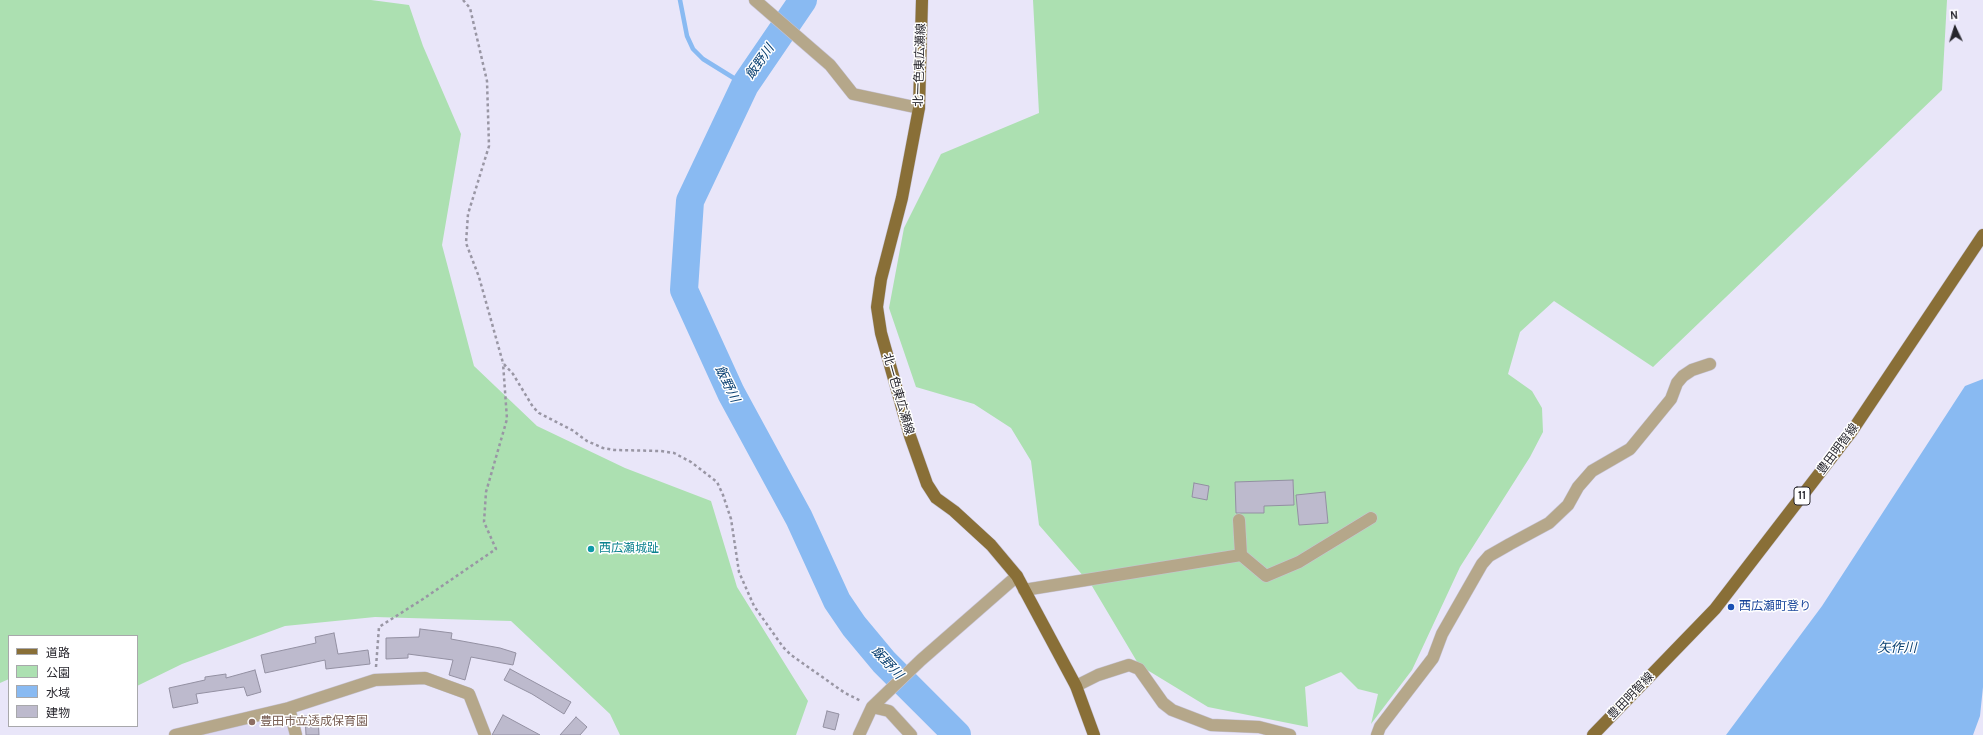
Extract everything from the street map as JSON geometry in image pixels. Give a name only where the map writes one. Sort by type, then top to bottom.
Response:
[{"type":"main road","name":"北一色東広瀬線","points":[[922,0],[919,108],[902,198],[881,280],[877,307],[881,333],[907,428],[927,484],[936,498],[954,511],[991,545],[1017,576],[1076,686],[1094,735]]},
{"type":"main road","name":"豊田明智線","points":[[1593,735],[1715,609],[1852,431],[1983,236]]},
{"type":"street","points":[[758,2],[830,65],[853,94],[919,108]]},
{"type":"street","points":[[1378,735],[1380,727],[1433,658],[1442,634],[1482,564],[1489,556],[1549,523],[1568,505],[1578,487],[1592,472],[1630,449],[1671,399],[1677,383],[1683,376],[1692,370],[1710,364]]},
{"type":"street","points":[[1239,520],[1241,555],[1266,576],[1299,562],[1371,518]]},
{"type":"street","points":[[1024,590],[1241,555]]},
{"type":"street","points":[[859,735],[872,707],[921,660],[1017,576]]},
{"type":"street","points":[[1076,686],[1098,674],[1129,665],[1140,669],[1163,703],[1172,710],[1212,725],[1259,727],[1290,735]]},
{"type":"street","points":[[175,735],[289,708],[375,680],[425,678],[469,694],[485,735]]},
{"type":"street","points":[[872,707],[889,711],[911,735]]},
{"type":"street","points":[[289,708],[296,735]]},
{"type":"path","points":[[375,680],[379,627],[423,600],[496,549],[484,522],[486,492],[507,419],[503,363],[479,277],[466,243],[468,214],[489,146],[486,80],[470,8],[463,0]]},
{"type":"path","points":[[503,363],[514,374],[533,407],[539,413],[572,430],[587,441],[603,448],[614,450],[661,451],[674,453],[691,462],[716,482],[723,495],[731,519],[739,572],[754,606],[767,626],[791,655],[845,693],[872,707]]},
{"type":"shaded area","name":"豊田市立透成保育園","points":[[282,713],[291,735],[173,735]]},
{"type":"green space","points":[[0,0],[371,0],[409,5],[423,46],[461,134],[442,245],[474,366],[537,426],[625,468],[711,501],[737,587],[808,701],[796,735],[620,735],[610,714],[511,621],[375,617],[285,626],[182,664],[138,686],[138,635],[8,635],[8,679],[0,683]]},
{"type":"green space","points":[[1033,0],[1947,0],[1942,90],[1653,367],[1554,301],[1520,332],[1508,374],[1532,391],[1542,408],[1543,432],[1530,457],[1460,567],[1412,670],[1371,724],[1378,694],[1358,689],[1341,672],[1305,687],[1308,727],[1208,707],[1139,665],[1092,586],[1039,525],[1031,461],[1011,428],[974,404],[916,387],[889,308],[904,228],[941,154],[1039,113]]},
{"type":"water","name":"矢作川","points":[[1983,379],[1983,687],[1980,716],[1973,735],[1726,735],[1822,606],[1965,386]]},
{"type":"building","points":[[1293,480],[1294,505],[1264,506],[1264,513],[1236,513],[1235,482]]},
{"type":"building","points":[[1194,483],[1209,486],[1207,500],[1192,497]]},
{"type":"building","points":[[1325,492],[1328,523],[1299,525],[1296,495]]},
{"type":"building","points":[[420,629],[452,633],[451,639],[500,648],[516,653],[513,665],[471,657],[465,680],[449,675],[453,660],[408,654],[408,658],[386,659],[386,638],[419,637]]},
{"type":"building","points":[[334,633],[338,654],[368,650],[370,664],[326,669],[325,660],[265,673],[261,655],[316,643],[315,637]]},
{"type":"building","points":[[510,669],[571,702],[564,714],[532,694],[504,680]]},
{"type":"building","points":[[255,670],[261,692],[247,696],[244,687],[196,694],[198,703],[173,708],[169,688],[205,680],[205,677],[226,674],[226,678]]},
{"type":"building","points":[[827,711],[839,714],[835,730],[823,727]]},
{"type":"building","points":[[503,715],[540,735],[492,735]]},
{"type":"building","points":[[305,716],[318,716],[319,735],[306,735]]},
{"type":"building","points":[[576,717],[587,727],[580,735],[560,735]]},
{"type":"waterway","points":[[680,0],[687,36],[693,49],[703,59],[745,85]]},
{"type":"waterway","name":"飯野川","points":[[803,0],[745,85],[690,201],[684,290],[731,393],[799,518],[837,601],[854,626],[884,662],[957,735]]},
{"type":"place","name":"西広瀬城趾","points":[[591,549]]},
{"type":"place","name":"西広瀬町登り","points":[[1731,607]]},
{"type":"place","name":"豊田市立透成保育園","points":[[252,722]]}]
